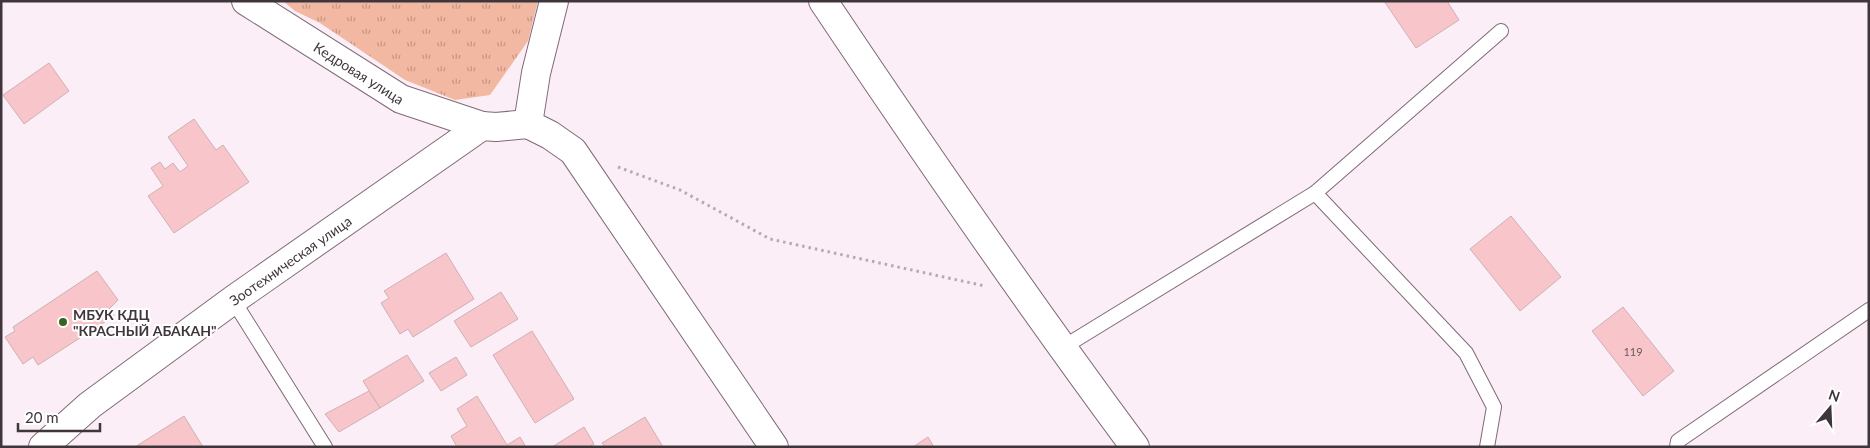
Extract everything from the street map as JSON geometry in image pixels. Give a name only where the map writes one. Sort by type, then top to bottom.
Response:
[{"type":"street","name":"Кедровая улица","points":[[246,1],[401,99],[482,126]]},
{"type":"street","points":[[528,124],[536,73],[554,1]]},
{"type":"street","points":[[823,1],[954,196],[1135,447]]},
{"type":"street","points":[[482,126],[496,127],[528,124],[550,135],[573,151],[774,447]]},
{"type":"street","name":"Зоотехническая улица","points":[[43,447],[90,405],[233,300],[482,126]]},
{"type":"lane","points":[[1062,348],[1315,193],[1501,31]]},
{"type":"lane","points":[[1315,193],[1466,353],[1494,407],[1487,447]]},
{"type":"lane","points":[[233,300],[325,447]]},
{"type":"lane","points":[[1677,447],[1678,441],[1869,310]]},
{"type":"path","points":[[618,167],[680,190],[770,239],[1025,295]]},
{"type":"green space","points":[[283,1],[538,1],[528,41],[490,95],[455,100],[405,80],[320,23],[295,11]]},
{"type":"building","points":[[1384,1],[1447,1],[1459,20],[1416,48]]},
{"type":"building","points":[[49,63],[69,91],[24,124],[3,95]]},
{"type":"building","points":[[194,119],[216,150],[223,145],[249,182],[174,233],[148,196],[163,186],[151,168],[160,162],[165,169],[173,163],[180,172],[188,166],[168,137]]},
{"type":"building","points":[[1511,216],[1561,277],[1520,311],[1470,249]]},
{"type":"building","points":[[446,253],[474,299],[413,337],[408,329],[400,334],[381,303],[389,298],[384,291]]},
{"type":"building","name":"МБУК КДЦ \"КРАСНЫЙ АБАКАН\"","points":[[97,271],[118,300],[109,309],[114,316],[38,365],[33,357],[23,364],[5,337],[15,331],[13,327]]},
{"type":"building","points":[[501,292],[518,319],[471,347],[454,321]]},
{"type":"building","points":[[1623,307],[1674,371],[1643,396],[1592,331]]},
{"type":"building","points":[[532,331],[574,399],[535,423],[493,355]]},
{"type":"building","points":[[407,355],[424,381],[380,408],[363,381]]},
{"type":"building","points":[[456,357],[467,375],[441,391],[429,373]]},
{"type":"building","points":[[369,391],[380,408],[339,432],[325,414]]},
{"type":"building","points":[[477,396],[507,445],[520,437],[526,447],[457,447],[451,436],[467,426],[457,409]]},
{"type":"building","points":[[184,416],[203,447],[135,447]]},
{"type":"building","points":[[645,417],[663,447],[605,447],[602,443]]},
{"type":"building","points":[[584,427],[594,444],[589,447],[552,447]]},
{"type":"building","points":[[928,437],[934,447],[913,447]]},
{"type":"place","name":"МБУК КДЦ \"КРАСНЫЙ АБАКАН\"","points":[[63,322]]}]
